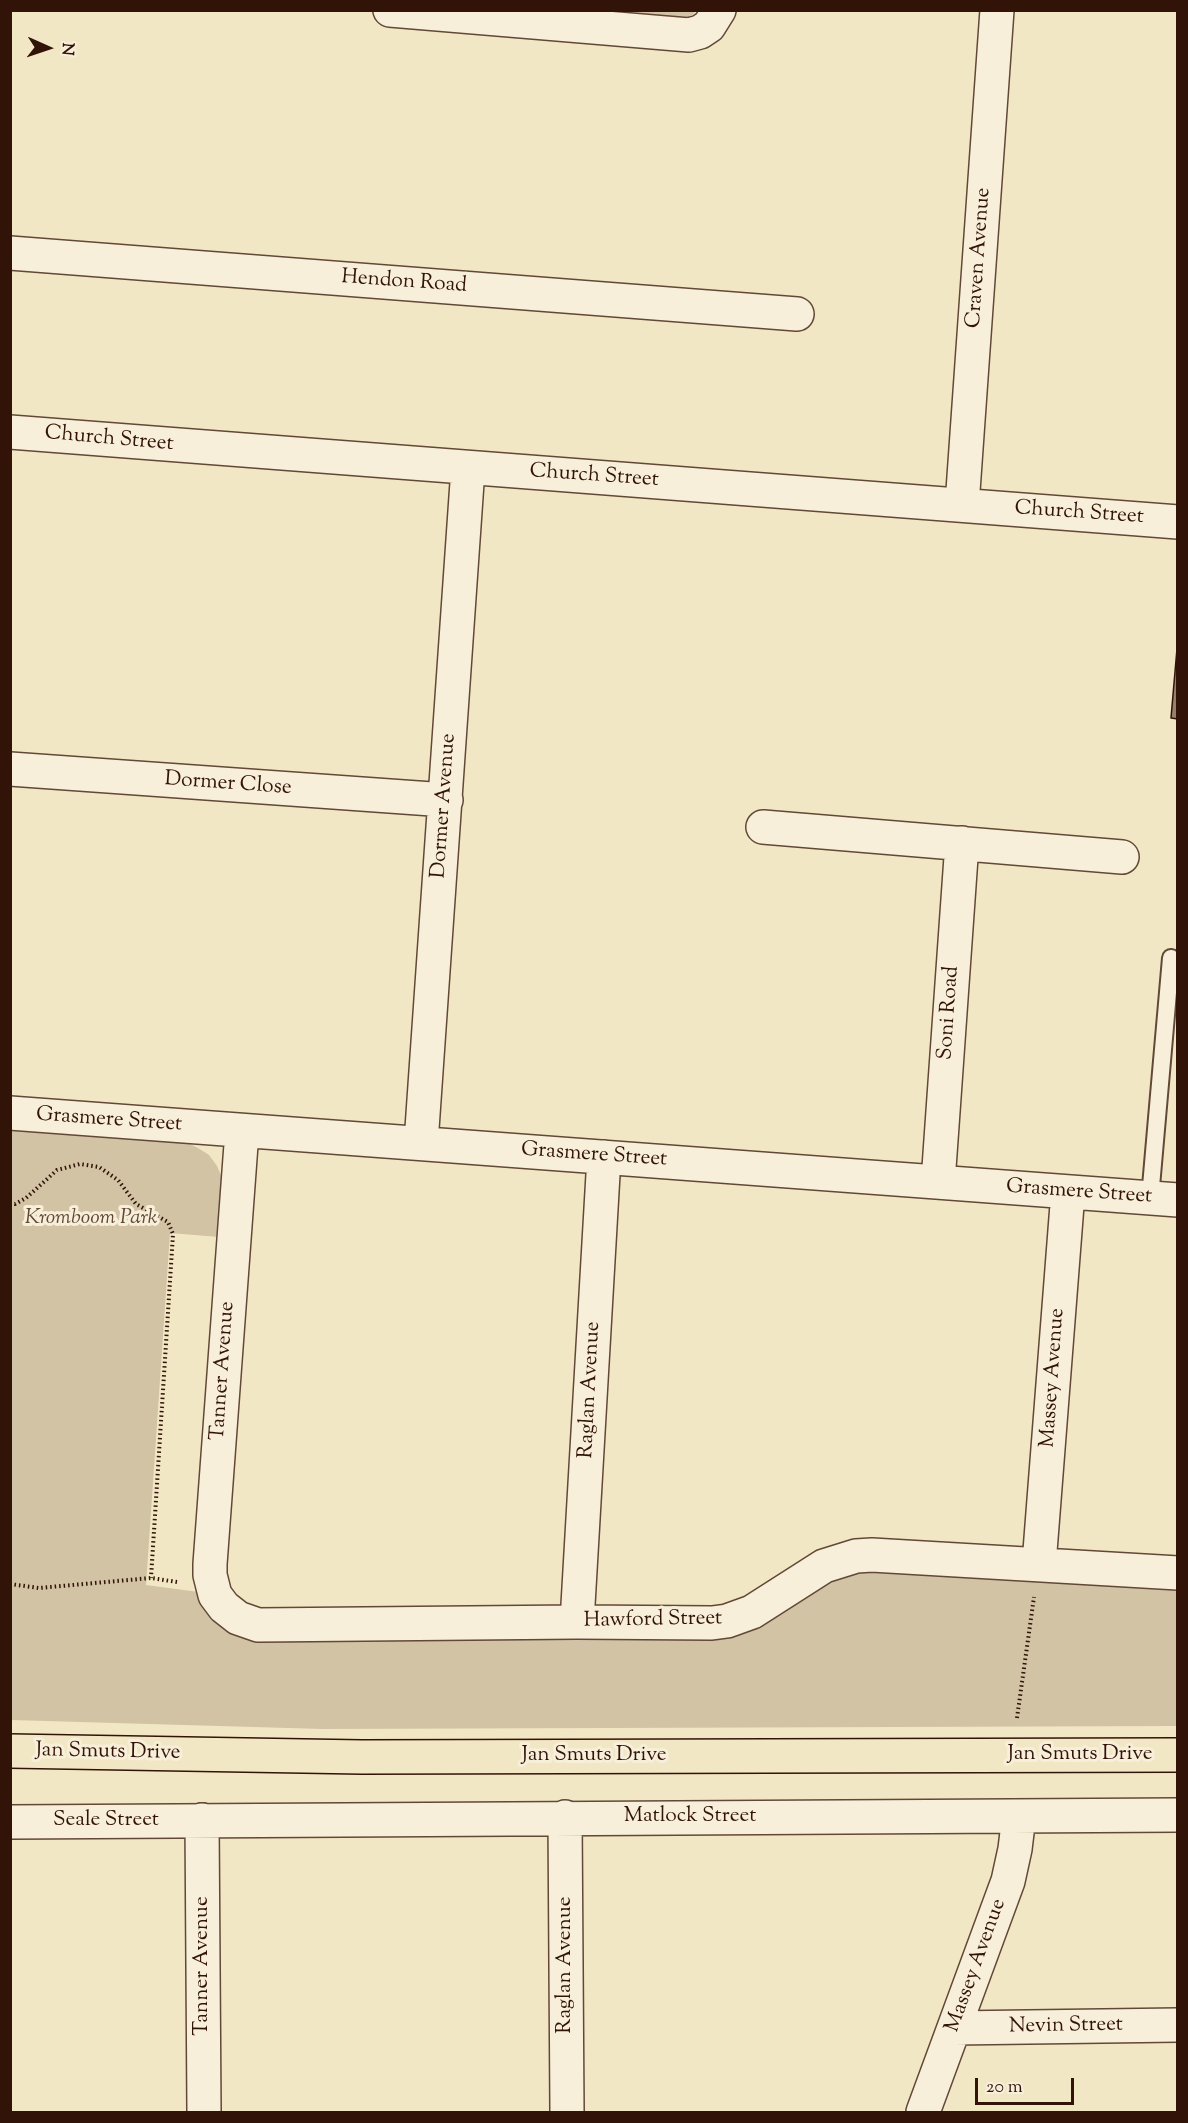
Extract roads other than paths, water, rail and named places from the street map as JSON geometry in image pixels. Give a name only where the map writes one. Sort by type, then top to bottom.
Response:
[{"type":"main road","name":"Jan Smuts Drive","points":[[10,1752],[362,1757],[1178,1755]]},
{"type":"street","points":[[390,10],[688,35],[700,32],[709,26],[719,10]]},
{"type":"street","name":"Craven Avenue","points":[[962,505],[997,10]]},
{"type":"street","name":"Hendon Road","points":[[10,253],[797,314]]},
{"type":"street","name":"Church Street","points":[[10,432],[1178,522]]},
{"type":"street","name":"Dormer Avenue","points":[[422,1143],[468,468]]},
{"type":"street","name":"Dormer Close","points":[[10,769],[446,800]]},
{"type":"street","points":[[763,827],[1122,857]]},
{"type":"street","name":"Soni Road","points":[[938,1182],[962,843]]},
{"type":"street","name":"Grasmere Street","points":[[10,1113],[1164,1199]]},
{"type":"street","name":"Tanner Avenue","points":[[224,1607],[212,1587],[210,1564],[242,1131]]},
{"type":"street","name":"Raglan Avenue","points":[[577,1622],[604,1157]]},
{"type":"street","name":"Massey Avenue","points":[[1039,1564],[1068,1192]]},
{"type":"street","name":"Hawford Street","points":[[224,1607],[238,1618],[258,1625],[704,1623],[727,1621],[752,1612],[824,1566],[872,1555],[1178,1573]]},
{"type":"street","name":"Matlock Street","points":[[202,1820],[1178,1815]]},
{"type":"street","name":"Massey Avenue","points":[[923,2112],[1008,1881],[1019,1816]]},
{"type":"street","name":"Raglan Avenue","points":[[565,1817],[567,2112]]},
{"type":"street","name":"Tanner Avenue","points":[[202,1820],[204,2112]]},
{"type":"street","name":"Seale Street","points":[[10,1822],[202,1820]]},
{"type":"street","name":"Nevin Street","points":[[954,2028],[1178,2025]]},
{"type":"lane","points":[[1164,1199],[1171,958]]},
{"type":"park label","name":"Kromboom Park","points":[[91,1219]]}]
